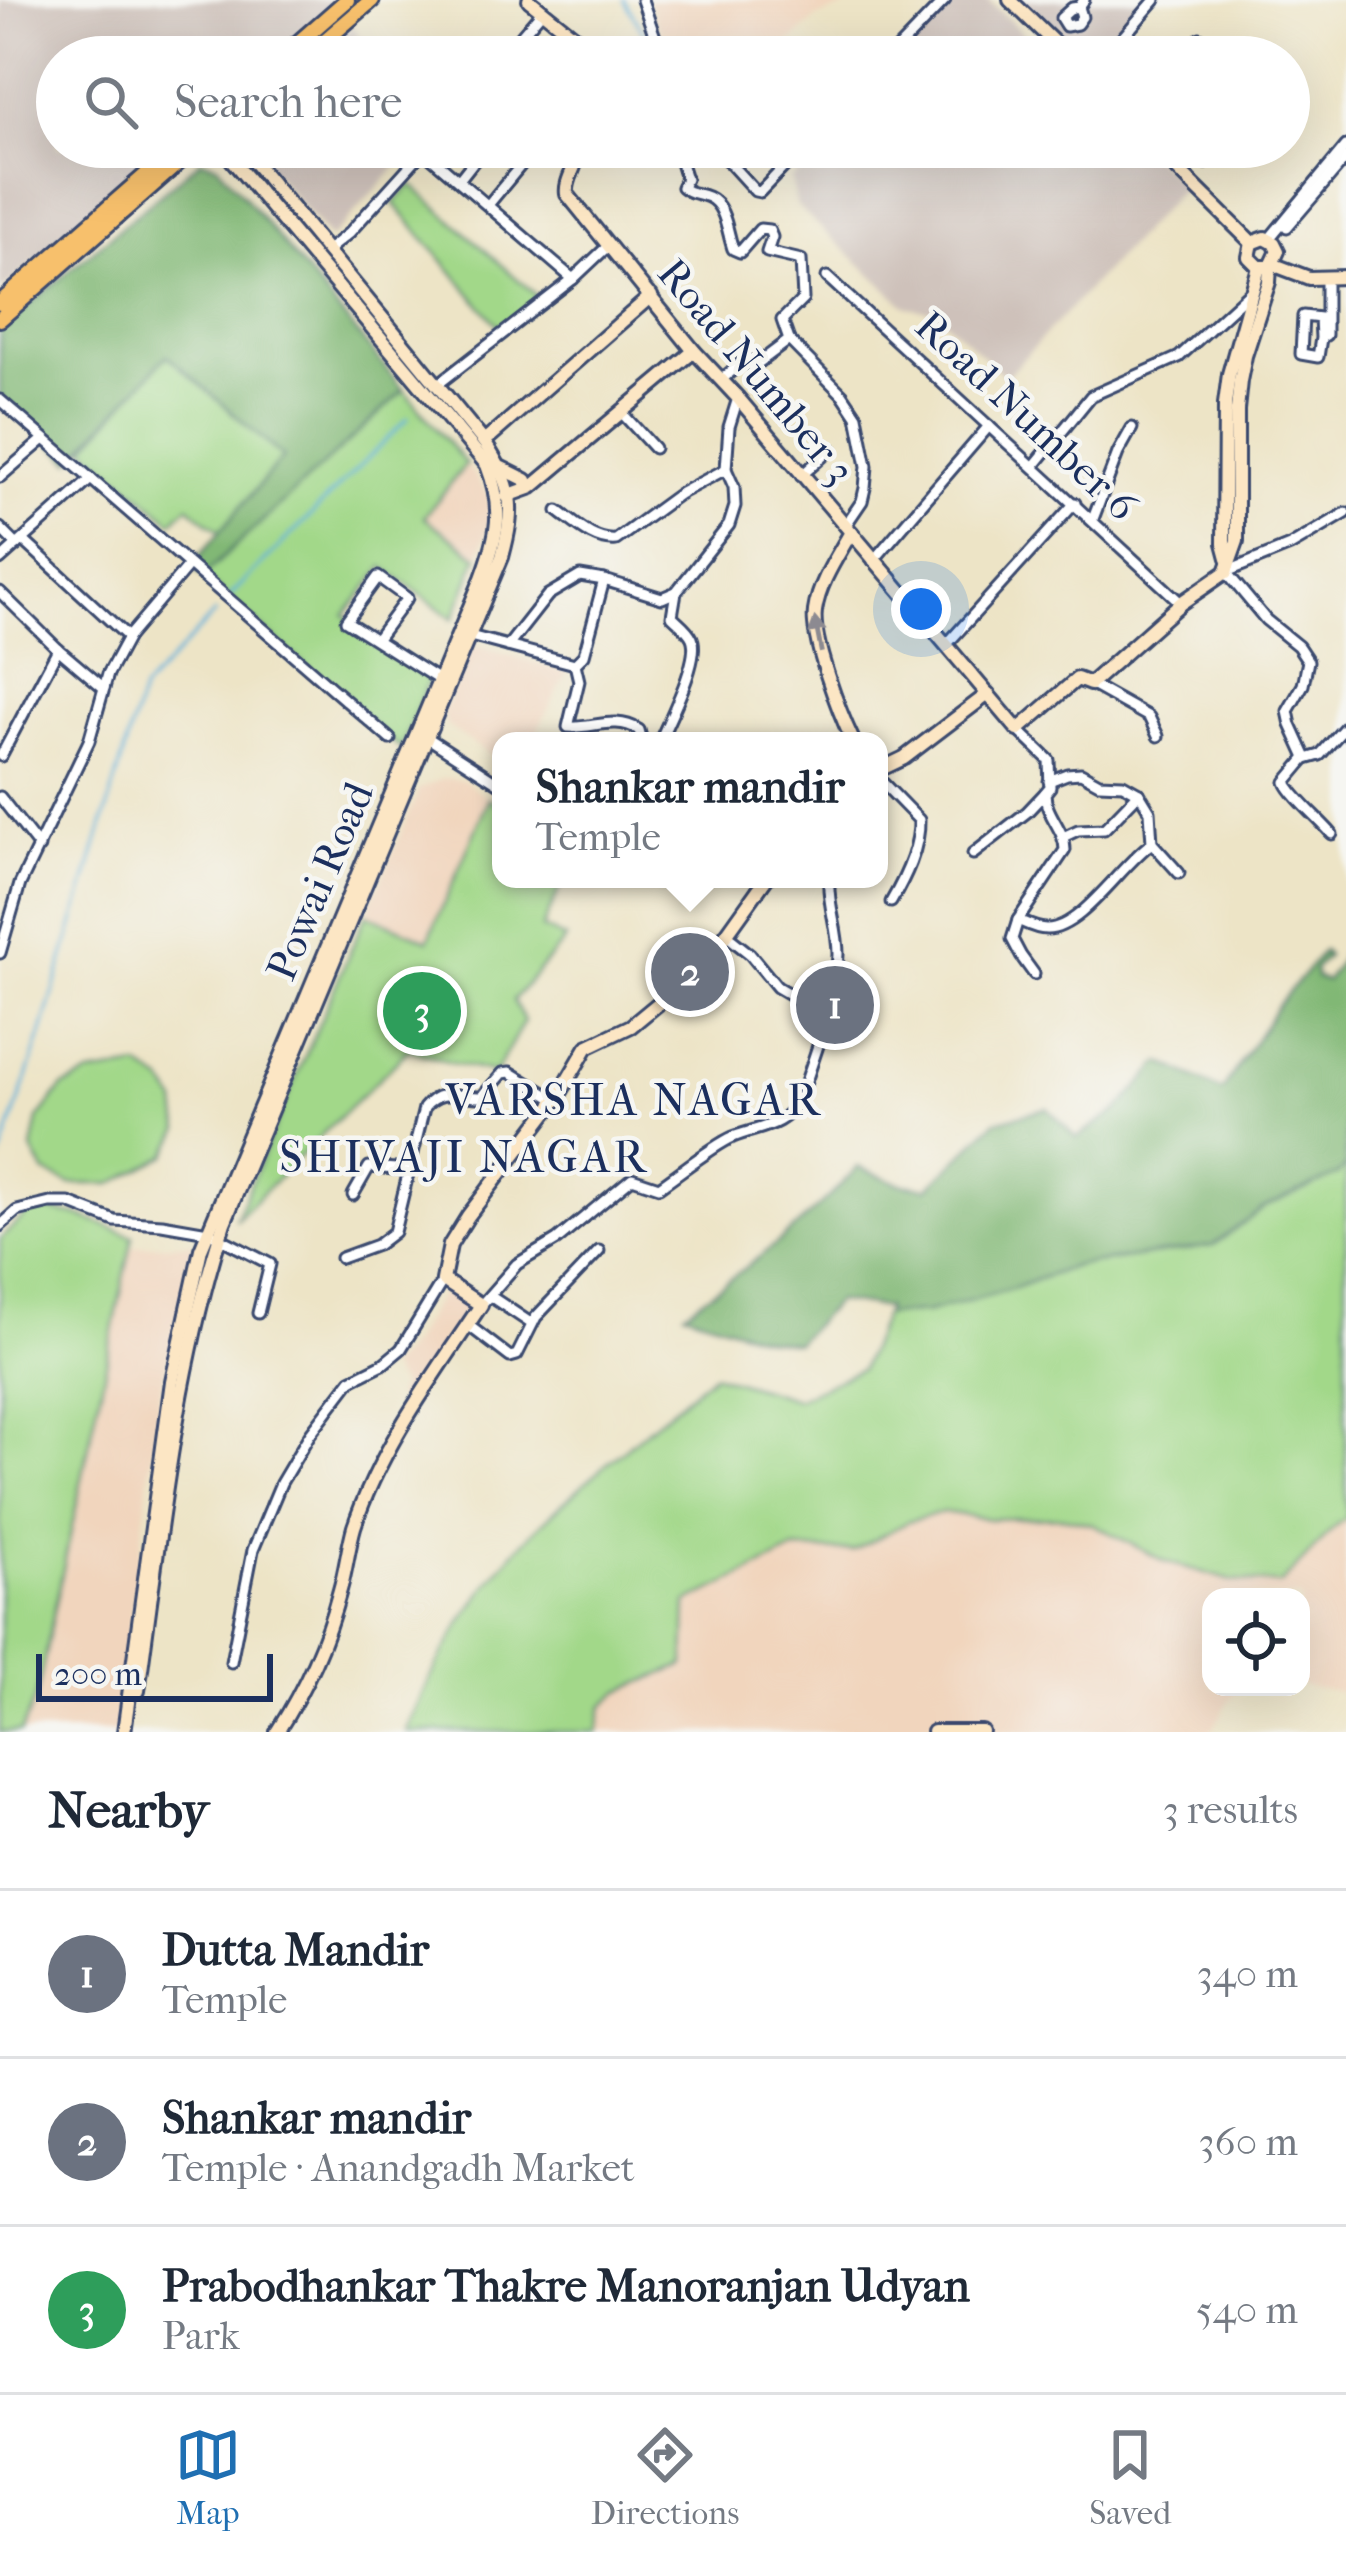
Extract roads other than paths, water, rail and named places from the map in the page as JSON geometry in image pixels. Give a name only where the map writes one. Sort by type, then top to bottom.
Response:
[{"type":"main road","points":[[318,36],[347,0]]},
{"type":"main road","points":[[324,36],[372,0]]},
{"type":"main road","points":[[0,303],[154,168]]},
{"type":"main road","points":[[0,320],[172,168]]},
{"type":"street","points":[[529,0],[573,36]]},
{"type":"street","points":[[642,0],[655,36]]},
{"type":"street","points":[[910,36],[945,0]]},
{"type":"street","points":[[1124,36],[1155,0]]},
{"type":"street","points":[[1014,1],[1048,36]]},
{"type":"street","points":[[521,36],[542,11]]},
{"type":"street","points":[[1271,241],[1346,146]]},
{"type":"street","points":[[1271,241],[1346,158]]},
{"type":"street","points":[[239,168],[487,465],[503,491],[532,487],[531,480]]},
{"type":"street","name":"Powai Road","points":[[128,1732],[172,1381],[201,1249],[214,1234],[423,734],[470,636],[511,525],[501,468],[484,442],[260,168]]},
{"type":"street","points":[[328,250],[409,168]]},
{"type":"street","points":[[446,168],[573,279]]},
{"type":"street","points":[[458,180],[468,168]]},
{"type":"street","points":[[488,206],[519,168]]},
{"type":"street","name":"Road Number 3","points":[[572,168],[567,194],[848,529],[825,577],[813,626],[850,732]]},
{"type":"street","points":[[683,168],[683,190],[704,194],[722,209],[733,249],[740,252],[760,230],[769,230],[772,237],[766,252],[801,260],[803,299],[782,320],[789,340],[857,416],[867,466],[862,501],[848,529],[1018,730],[1049,760],[1046,806],[1064,837],[1065,850],[1018,920],[1012,939],[1034,974]]},
{"type":"street","points":[[734,168],[755,191],[782,168]]},
{"type":"street","points":[[1176,168],[1252,243]]},
{"type":"street","points":[[1271,241],[1260,238],[1252,243],[1249,256],[1309,278],[1346,277]]},
{"type":"street","points":[[1034,466],[1091,396],[1179,357],[1252,291],[1277,256],[1271,241]]},
{"type":"street","points":[[436,386],[608,246]]},
{"type":"street","points":[[1267,266],[1269,282],[1252,313],[1225,404],[1231,510],[1224,543],[1227,566],[1266,620],[1298,646],[1308,661],[1303,685],[1288,711],[1306,759]]},
{"type":"street","name":"Road Number 6","points":[[826,277],[1181,603]]},
{"type":"street","points":[[1321,338],[1321,318],[1301,317],[1302,356],[1318,357],[1321,338],[1326,335],[1326,278]]},
{"type":"street","points":[[1252,291],[1252,313]]},
{"type":"street","points":[[484,442],[651,296]]},
{"type":"street","points":[[721,380],[746,359],[753,367],[789,340]]},
{"type":"street","points":[[531,480],[694,351]]},
{"type":"street","points":[[664,732],[695,645],[672,616],[676,592],[728,525],[735,506],[726,469],[729,427],[738,398]]},
{"type":"street","points":[[0,400],[390,739]]},
{"type":"street","points":[[621,412],[655,448]]},
{"type":"street","points":[[873,561],[989,426]]},
{"type":"street","points":[[1093,520],[1132,428]]},
{"type":"street","points":[[1,475],[44,439]]},
{"type":"street","points":[[801,476],[831,449]]},
{"type":"street","points":[[501,468],[531,480]]},
{"type":"street","points":[[558,511],[604,541],[616,540],[679,494],[726,469]]},
{"type":"street","points":[[0,560],[91,479]]},
{"type":"street","name":"Powai Road","points":[[423,734],[439,680],[491,554],[503,491]]},
{"type":"street","points":[[947,644],[1075,503]]},
{"type":"street","points":[[1090,684],[1227,566],[1291,546],[1346,513]]},
{"type":"street","points":[[0,528],[128,637]]},
{"type":"street","points":[[0,953],[20,884],[89,741],[108,674],[128,637],[190,565]]},
{"type":"street","points":[[376,640],[407,598],[378,577],[346,619],[376,640],[439,680]]},
{"type":"street","points":[[508,646],[548,595],[580,577],[662,598],[676,592]]},
{"type":"street","points":[[575,664],[584,655],[604,580]]},
{"type":"street","points":[[0,592],[104,688]]},
{"type":"street","points":[[470,636],[575,664]]},
{"type":"street","points":[[1,756],[58,649]]},
{"type":"street","points":[[575,664],[579,681],[568,727],[628,722],[640,732]]},
{"type":"street","points":[[1018,730],[1077,679],[1149,717],[1158,736]]},
{"type":"street","points":[[888,769],[988,694]]},
{"type":"street","points":[[1332,834],[1288,790],[1286,782],[1346,726]]},
{"type":"street","points":[[423,734],[492,779]]},
{"type":"street","points":[[973,854],[1027,812],[1047,787],[1067,774],[1081,773],[1099,782],[1124,784],[1139,793],[1150,811],[1153,843],[1179,873]]},
{"type":"street","points":[[888,785],[919,820],[920,831],[904,880],[891,902]]},
{"type":"street","points":[[1064,837],[1078,830],[1104,829],[1139,793]]},
{"type":"street","points":[[0,797],[39,847]]},
{"type":"street","points":[[1018,920],[1042,930],[1056,928],[1084,912],[1139,851],[1153,843]]},
{"type":"street","points":[[231,1662],[254,1550],[281,1483],[310,1434],[351,1381],[401,1348],[443,1280],[450,1245],[556,1100],[587,1047],[631,1025],[688,979],[759,888]]},
{"type":"street","points":[[277,1732],[295,1702],[339,1594],[353,1529],[379,1469],[444,1359],[486,1300],[517,1264],[557,1240],[632,1178],[659,1187],[733,1138],[790,1115],[800,1100],[834,992],[838,954],[828,888]]},
{"type":"street","points":[[726,934],[777,987],[808,1005],[823,1024]]},
{"type":"street","points":[[341,1258],[377,1245],[394,1232],[424,1108],[433,1096],[482,1097],[503,1073],[510,1072],[556,1100]]},
{"type":"street","points":[[352,1196],[369,1167],[409,1171]]},
{"type":"street","points":[[0,1226],[17,1211],[69,1203],[115,1221],[214,1234],[270,1264],[259,1313]]},
{"type":"street","points":[[468,1325],[513,1357],[518,1355],[532,1324],[599,1251]]},
{"type":"street","points":[[443,1280],[532,1324]]},
{"type":"street","points":[[933,1732],[982,1732]]},
{"type":"waterway","points":[[624,0],[644,36]]},
{"type":"waterway","points":[[231,595],[408,418]]},
{"type":"waterway","points":[[0,1160],[142,691],[215,613]]},
{"type":"place","name":"Shankar mandir","points":[[690,972]]},
{"type":"place","name":"Dutta Mandir","points":[[835,1005]]},
{"type":"place","name":"Prabodhankar Thakre Manoranjan Udyan","points":[[422,1011]]},
{"type":"district","name":"VARSHA NAGAR","points":[[634,1099]]},
{"type":"district","name":"SHIVAJI NAGAR","points":[[464,1156]]}]
